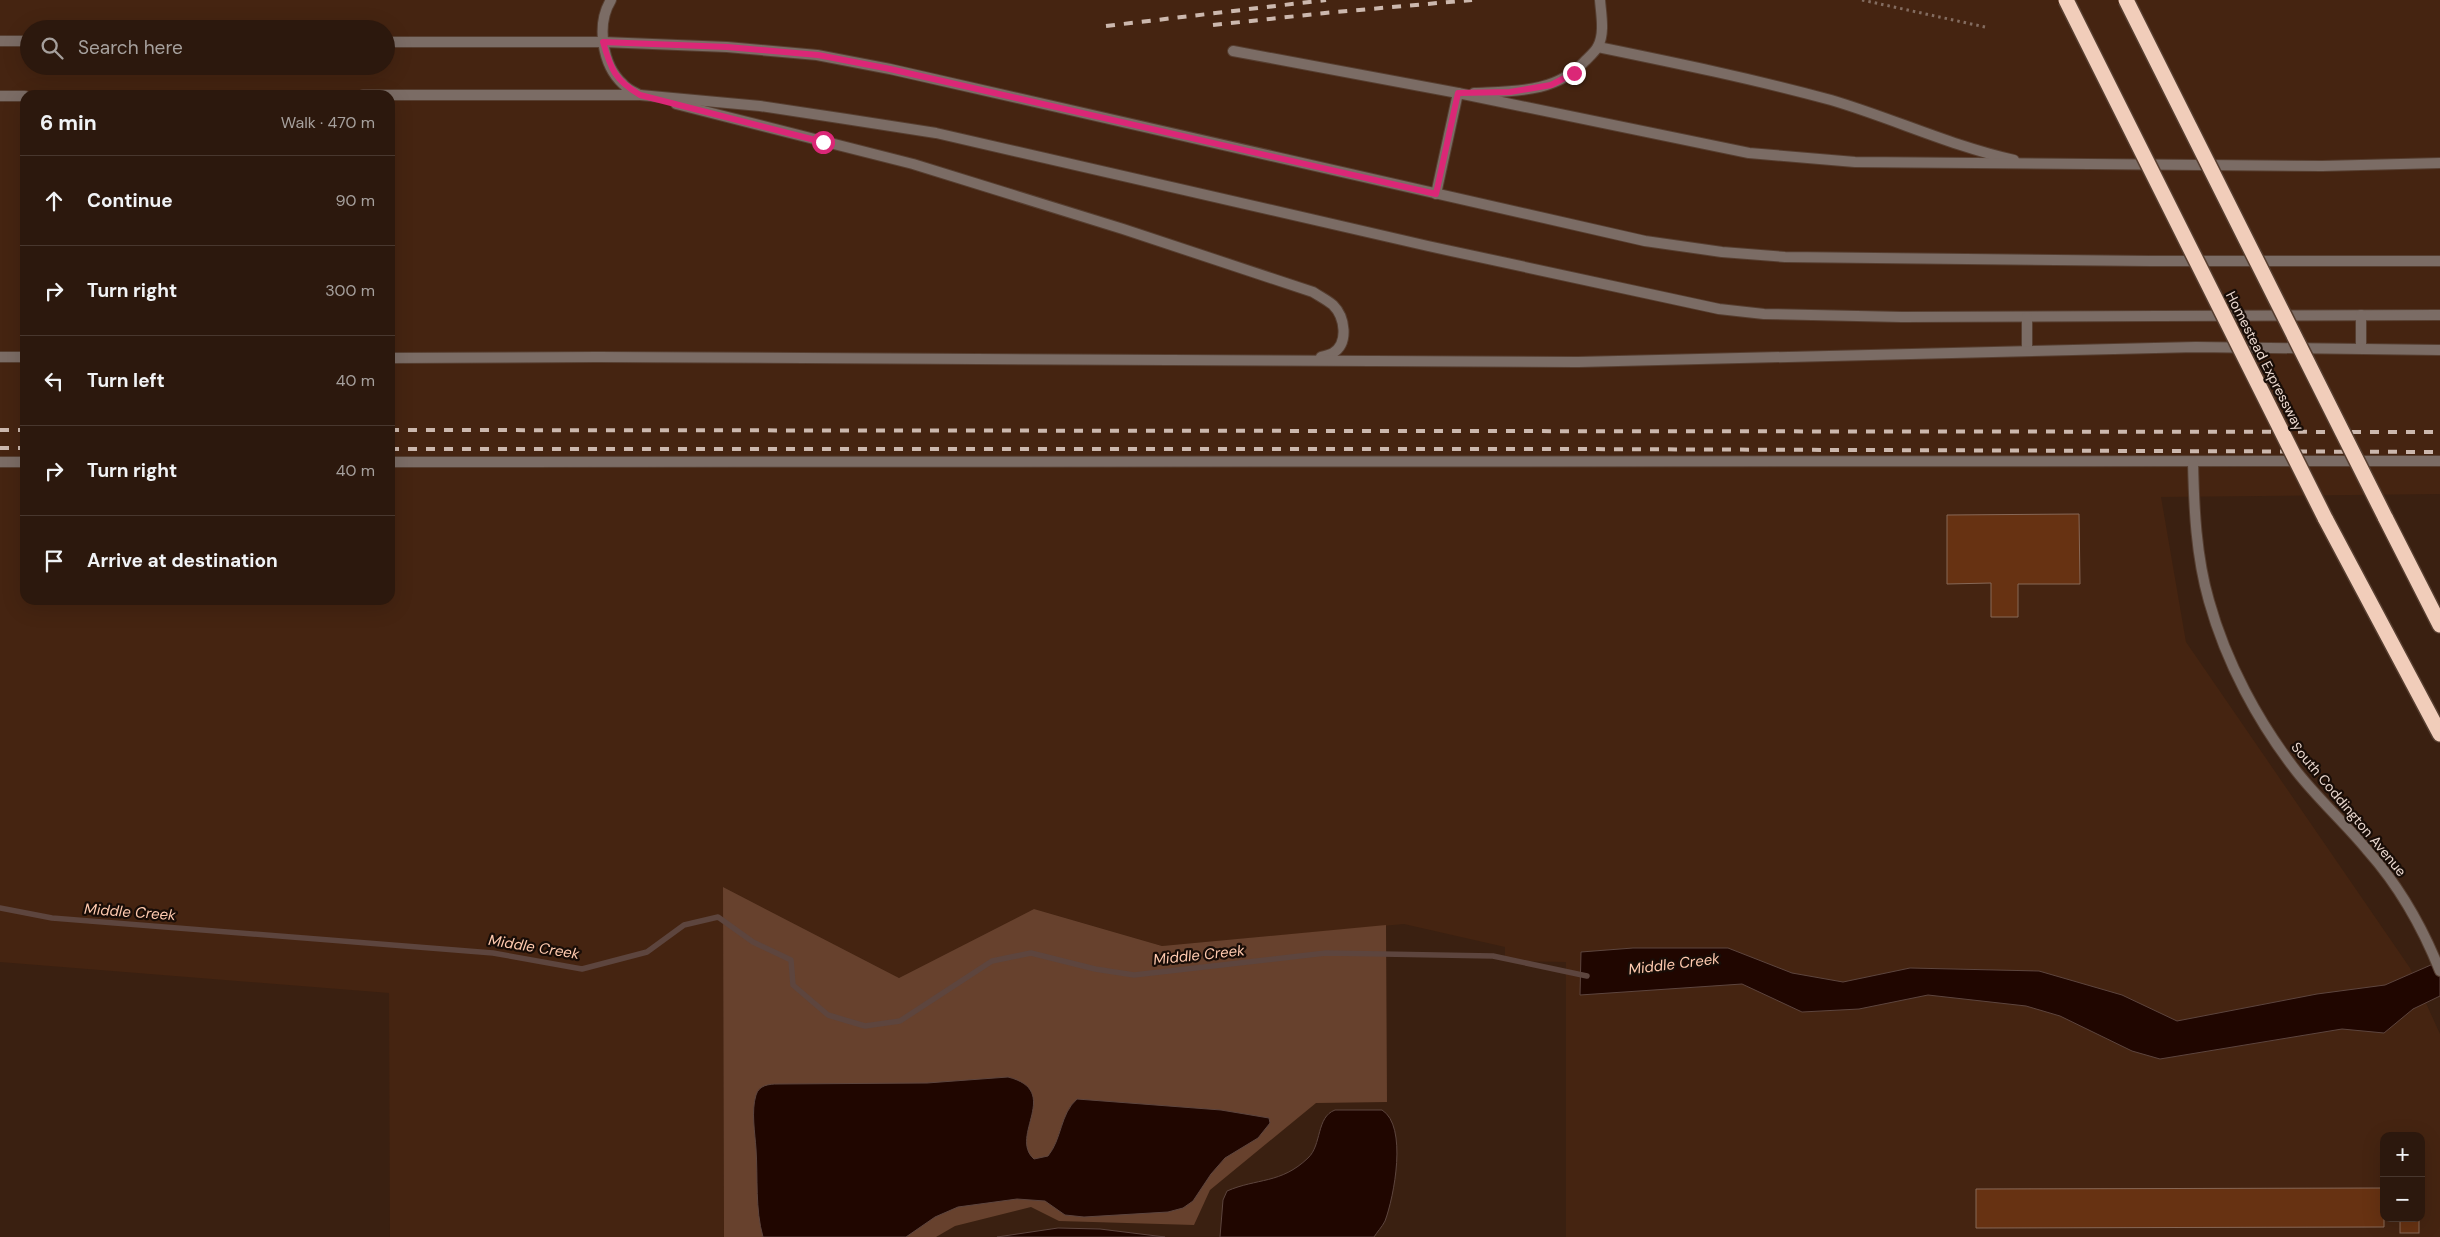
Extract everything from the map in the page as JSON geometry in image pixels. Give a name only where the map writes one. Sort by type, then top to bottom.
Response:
[{"type":"highway","name":"Homestead Expressway","points":[[2066,0],[2326,518],[2440,734]]},
{"type":"highway","points":[[2126,0],[2440,625]]},
{"type":"street","points":[[611,0],[604,11],[603,42],[611,69],[623,85],[640,95],[913,164],[1123,229],[1313,292],[1333,305],[1342,318],[1344,331],[1340,345],[1333,354],[1313,359]]},
{"type":"street","points":[[1458,93],[1510,92],[1551,85],[1574,73],[1598,47],[1602,27],[1600,0]]},
{"type":"street","points":[[0,41],[20,41]]},
{"type":"street","points":[[395,42],[603,42],[727,47],[826,57],[890,69],[1645,241],[1722,252],[1785,257],[2139,261],[2440,261]]},
{"type":"street","points":[[1598,47],[1719,71],[1832,101],[1977,152],[2035,165]]},
{"type":"street","points":[[1233,51],[1458,93],[1749,153],[1855,162],[2035,165],[2322,166],[2440,163]]},
{"type":"street","points":[[1436,194],[1458,93]]},
{"type":"street","points":[[395,95],[640,95],[760,106],[936,133],[1494,260],[1719,309],[1820,315],[2027,317],[2440,316]]},
{"type":"street","points":[[0,96],[20,96]]},
{"type":"street","points":[[2361,315],[2361,347]]},
{"type":"street","points":[[2027,317],[2027,350]]},
{"type":"street","points":[[395,358],[1313,359],[1606,362],[2196,347],[2361,347],[2440,350]]},
{"type":"street","points":[[0,357],[20,357]]},
{"type":"street","points":[[0,462],[20,462]]},
{"type":"street","points":[[395,462],[2440,462]]},
{"type":"street","name":"South Coddington Avenue","points":[[2193,462],[2194,512],[2208,600],[2245,691],[2270,734],[2297,772],[2390,878],[2411,909],[2427,939],[2440,970]]},
{"type":"path","points":[[1862,0],[1985,27]]},
{"type":"shaded area","points":[[0,0],[2440,0],[2440,494],[2161,497],[2186,642],[2410,968],[2440,1034],[2440,1237],[1566,1237],[1566,962],[1505,961],[1505,947],[1404,924],[1162,946],[1034,909],[899,978],[723,887],[724,1237],[390,1237],[389,993],[0,962]]},
{"type":"shaded area","points":[[723,887],[899,978],[1034,909],[1162,946],[1386,925],[1387,1102],[1316,1103],[1210,1190],[1194,1225],[1059,1221],[1031,1207],[955,1226],[936,1237],[724,1237]]},
{"type":"water","points":[[1633,948],[1728,948],[1792,973],[1843,982],[1910,968],[2039,971],[2122,995],[2177,1021],[2317,994],[2385,985],[2440,961],[2440,996],[2413,1009],[2384,1033],[2342,1029],[2160,1059],[2132,1051],[2060,1016],[2026,1006],[1928,995],[1859,1009],[1802,1012],[1742,984],[1580,995],[1581,952]]},
{"type":"water","points":[[1008,1077],[1024,1084],[1032,1092],[1034,1103],[1027,1138],[1028,1149],[1034,1159],[1048,1156],[1053,1149],[1067,1112],[1077,1099],[1221,1110],[1269,1118],[1270,1123],[1258,1138],[1225,1158],[1211,1174],[1193,1201],[1183,1208],[1168,1212],[1084,1217],[1065,1215],[1045,1201],[1017,1199],[958,1207],[935,1217],[906,1237],[763,1237],[758,1204],[754,1115],[756,1095],[762,1087],[775,1084],[927,1083]]},
{"type":"water","points":[[1335,1110],[1382,1110],[1390,1118],[1395,1131],[1397,1162],[1392,1196],[1385,1221],[1374,1237],[1220,1237],[1223,1200],[1227,1191],[1278,1176],[1298,1166],[1312,1152],[1325,1119]]},
{"type":"water","points":[[1058,1228],[1100,1229],[1165,1237],[997,1237]]},
{"type":"building","points":[[2079,514],[2080,584],[2018,584],[2018,617],[1991,617],[1991,583],[1947,584],[1947,515]]},
{"type":"building","points":[[2380,1188],[2380,1222],[2384,1222],[2384,1227],[1976,1228],[1976,1189]]},
{"type":"building","points":[[2400,1222],[2419,1222],[2419,1233],[2400,1233]]},
{"type":"waterway","name":"Middle Creek","points":[[0,908],[52,918],[493,953],[582,969],[647,952],[684,925],[718,917],[753,942],[791,960],[793,985],[828,1015],[865,1026],[900,1021],[992,961],[1031,953],[1095,969],[1134,975],[1326,953],[1493,956],[1587,976]]},
{"type":"railway","points":[[1106,26],[1326,0]]},
{"type":"railway","points":[[1213,25],[1472,0]]},
{"type":"railway","points":[[0,430],[20,430]]},
{"type":"railway","points":[[395,430],[2440,432]]},
{"type":"railway","points":[[0,448],[20,448]]},
{"type":"railway","points":[[395,449],[1566,449],[2440,452]]},
{"type":"route","points":[[823,142],[640,95],[623,85],[611,69],[603,42],[727,47],[818,55],[890,69],[1436,194],[1458,93],[1510,92],[1551,85],[1574,73]]}]
